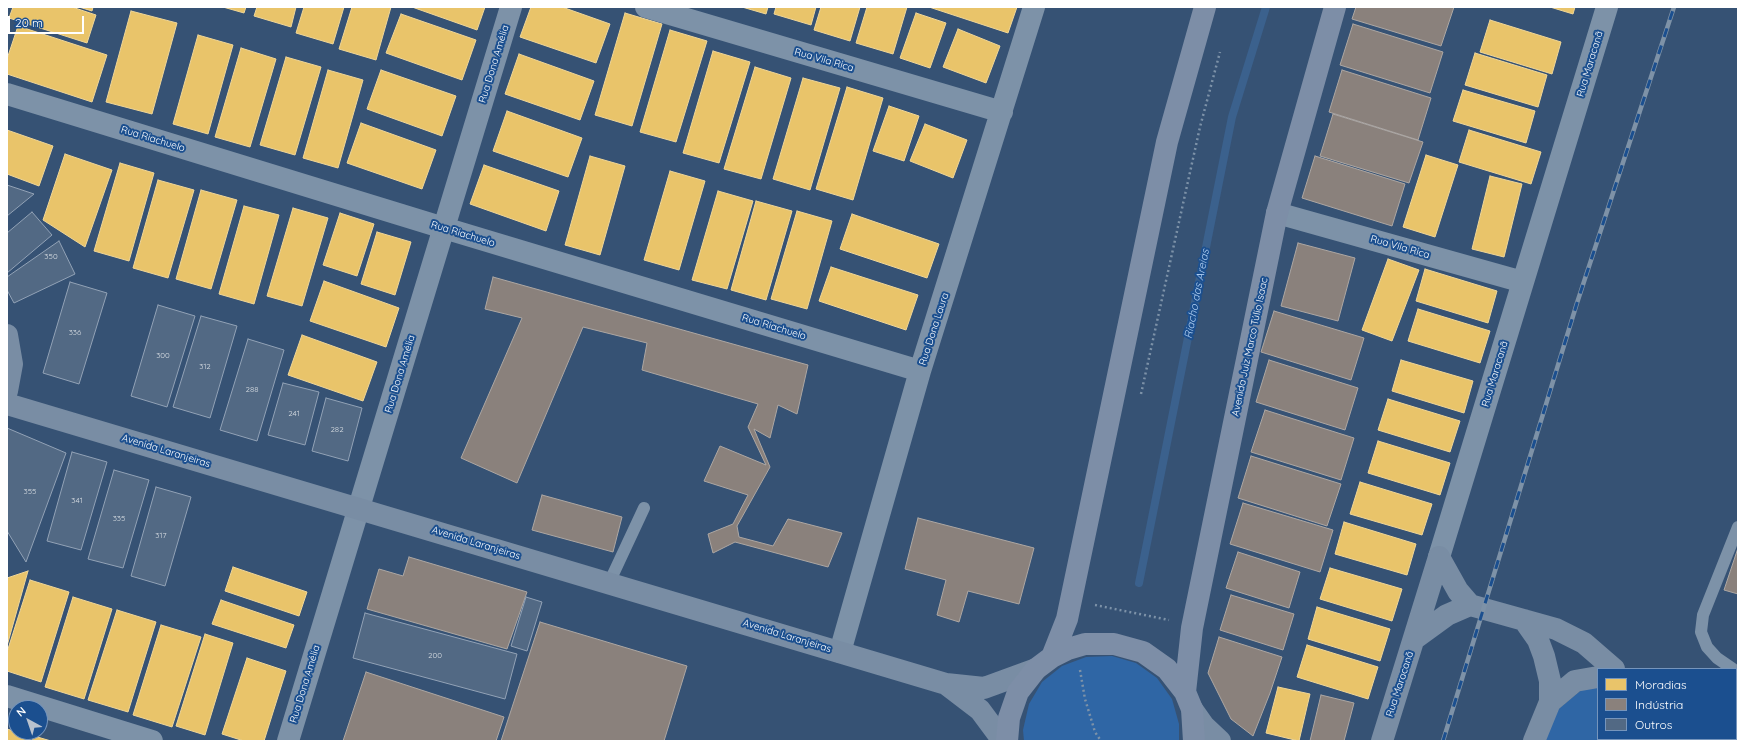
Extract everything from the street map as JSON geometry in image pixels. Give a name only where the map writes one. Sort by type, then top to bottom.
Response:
[{"type":"main road","points":[[1007,741],[1009,718],[1018,692],[1044,663],[1067,620],[1168,142],[1205,7]]},
{"type":"main road","name":"Avenida Juiz Marco Túlio Isaac","points":[[1194,741],[1188,701],[1192,628],[1277,213],[1335,7]]},
{"type":"main road","points":[[1044,663],[1068,649],[1085,644],[1114,644],[1143,652],[1167,669],[1188,701]]},
{"type":"street","name":"Rua Dona Amélia","points":[[288,741],[511,7]]},
{"type":"street","name":"Rua Vila Rica","points":[[646,7],[1002,112]]},
{"type":"street","name":"Rua Dona Laura","points":[[840,652],[920,371],[1034,7]]},
{"type":"street","name":"Rua Maracanã","points":[[1382,741],[1607,7]]},
{"type":"street","name":"Rua Riachuelo","points":[[7,94],[444,228],[920,371]]},
{"type":"street","name":"Rua Vila Rica","points":[[1277,213],[1523,282]]},
{"type":"street","points":[[7,335],[12,364],[7,391]]},
{"type":"street","name":"Avenida Laranjeiras","points":[[7,404],[946,684],[984,688],[1044,663]]},
{"type":"street","points":[[1439,557],[1458,591],[1470,605],[1556,629],[1584,643],[1613,668]]},
{"type":"street","points":[[1414,639],[1447,615],[1470,605]]},
{"type":"street","points":[[1524,620],[1538,640],[1544,656],[1550,681],[1550,702],[1534,741]]},
{"type":"street","points":[[1550,702],[1575,681],[1597,677]]},
{"type":"street","name":"Avenida Laranjeiras","points":[[946,684],[980,710],[1003,741]]},
{"type":"street","points":[[7,696],[152,741]]},
{"type":"street","points":[[1188,701],[1204,726],[1220,741]]},
{"type":"lane","points":[[609,583],[644,508]]},
{"type":"lane","points":[[1731,668],[1716,658],[1707,647],[1701,632],[1703,615],[1738,527]]},
{"type":"path","points":[[1140,396],[1200,127],[1222,44]]},
{"type":"path","points":[[1096,597],[1095,605],[1172,621]]},
{"type":"path","points":[[1085,644],[1079,666],[1085,699],[1095,732],[1101,741]]},
{"type":"shaded area","points":[[1112,656],[1136,663],[1157,678],[1172,699],[1179,724],[1179,741],[1024,741],[1023,730],[1029,704],[1042,682],[1062,666],[1086,657]]},
{"type":"shaded area","points":[[1590,683],[1597,686],[1597,740],[1651,741],[1545,741],[1556,711]]},
{"type":"building: Moradias","points":[[13,7],[72,7],[96,15],[87,43],[9,18]]},
{"type":"building: Moradias","points":[[79,7],[93,7],[92,11]]},
{"type":"building: Moradias","points":[[223,7],[246,7],[244,13]]},
{"type":"building: Moradias","points":[[257,7],[296,7],[291,27],[254,16]]},
{"type":"building: Moradias","points":[[304,7],[344,7],[333,44],[296,33]]},
{"type":"building: Moradias","points":[[352,7],[391,7],[376,60],[339,49]]},
{"type":"building: Moradias","points":[[412,7],[485,7],[477,30]]},
{"type":"building: Moradias","points":[[531,7],[562,7],[610,24],[596,63],[520,37]]},
{"type":"building: Moradias","points":[[742,7],[768,7],[766,14]]},
{"type":"building: Moradias","points":[[776,7],[816,7],[811,25],[774,14]]},
{"type":"building: Moradias","points":[[821,7],[860,7],[850,41],[814,30]]},
{"type":"building: Moradias","points":[[867,7],[907,7],[893,54],[856,43]]},
{"type":"building: Moradias","points":[[929,7],[1017,7],[1008,33]]},
{"type":"building: Moradias","points":[[1550,7],[1575,7],[1573,14]]},
{"type":"building: Moradias","points":[[131,11],[177,23],[152,114],[106,102]]},
{"type":"building: Moradias","points":[[625,13],[662,24],[632,126],[595,115]]},
{"type":"building: Moradias","points":[[916,13],[946,23],[930,68],[900,58]]},
{"type":"building: Moradias","points":[[401,14],[476,40],[462,80],[386,53]]},
{"type":"building: Moradias","points":[[1490,20],[1561,42],[1552,74],[1480,52]]},
{"type":"building: Moradias","points":[[18,26],[107,55],[92,102],[7,74],[7,59]]},
{"type":"building: Moradias","points":[[958,29],[1000,46],[986,83],[943,67]]},
{"type":"building: Moradias","points":[[670,30],[707,41],[676,142],[640,132]]},
{"type":"building: Moradias","points":[[198,35],[233,45],[208,134],[173,124]]},
{"type":"building: Moradias","points":[[241,48],[276,59],[250,147],[215,137]]},
{"type":"building: Moradias","points":[[713,51],[750,62],[719,163],[683,153]]},
{"type":"building: Moradias","points":[[1475,53],[1547,75],[1538,107],[1465,85]]},
{"type":"building: Moradias","points":[[519,54],[594,81],[580,120],[505,94]]},
{"type":"building: Moradias","points":[[286,57],[321,67],[295,155],[260,145]]},
{"type":"building: Moradias","points":[[755,67],[791,78],[761,179],[724,169]]},
{"type":"building: Moradias","points":[[328,70],[363,80],[338,168],[303,158]]},
{"type":"building: Moradias","points":[[381,70],[456,96],[442,136],[367,109]]},
{"type":"building: Moradias","points":[[803,78],[840,88],[810,190],[773,179]]},
{"type":"building: Moradias","points":[[847,87],[883,98],[853,200],[816,189]]},
{"type":"building: Moradias","points":[[1463,90],[1535,111],[1526,143],[1453,121]]},
{"type":"building: Moradias","points":[[889,106],[919,116],[904,161],[873,151]]},
{"type":"building: Moradias","points":[[507,111],[582,138],[568,177],[493,151]]},
{"type":"building: Moradias","points":[[361,123],[436,150],[422,189],[347,163]]},
{"type":"building: Moradias","points":[[925,124],[967,140],[953,178],[910,161]]},
{"type":"building: Moradias","points":[[7,130],[53,146],[39,186],[7,174]]},
{"type":"building: Moradias","points":[[1469,130],[1541,152],[1531,184],[1459,162]]},
{"type":"building: Moradias","points":[[65,154],[112,170],[85,247],[43,220]]},
{"type":"building: Moradias","points":[[1426,155],[1458,165],[1435,237],[1403,227]]},
{"type":"building: Moradias","points":[[590,156],[625,166],[600,255],[565,245]]},
{"type":"building: Moradias","points":[[120,163],[154,173],[129,261],[94,251]]},
{"type":"building: Moradias","points":[[484,165],[559,191],[546,231],[470,204]]},
{"type":"building: Moradias","points":[[670,171],[705,181],[679,270],[644,260]]},
{"type":"building: Moradias","points":[[1490,176],[1522,184],[1504,257],[1472,249]]},
{"type":"building: Moradias","points":[[158,180],[194,190],[168,278],[133,268]]},
{"type":"building: Moradias","points":[[201,190],[237,200],[211,289],[176,279]]},
{"type":"building: Moradias","points":[[718,191],[753,201],[727,289],[692,280]]},
{"type":"building: Moradias","points":[[756,201],[792,211],[766,300],[731,290]]},
{"type":"building: Moradias","points":[[244,206],[279,215],[254,304],[219,294]]},
{"type":"building: Moradias","points":[[293,208],[328,218],[302,306],[267,296]]},
{"type":"building: Moradias","points":[[797,211],[832,221],[807,309],[771,299]]},
{"type":"building: Moradias","points":[[340,213],[374,224],[357,276],[323,265]]},
{"type":"building: Moradias","points":[[852,214],[939,244],[927,278],[840,249]]},
{"type":"building: Moradias","points":[[377,232],[411,242],[395,295],[361,284]]},
{"type":"building: Moradias","points":[[1388,259],[1419,270],[1392,341],[1362,330]]},
{"type":"building: Moradias","points":[[831,267],[918,295],[906,330],[819,301]]},
{"type":"building: Moradias","points":[[1425,269],[1497,291],[1488,323],[1416,301]]},
{"type":"building: Moradias","points":[[324,281],[399,308],[386,347],[310,321]]},
{"type":"building: Moradias","points":[[1418,309],[1490,331],[1480,363],[1408,341]]},
{"type":"building: Moradias","points":[[302,335],[377,362],[363,401],[288,375]]},
{"type":"building: Moradias","points":[[1401,360],[1473,381],[1464,413],[1392,391]]},
{"type":"building: Moradias","points":[[1388,399],[1460,421],[1450,452],[1378,430]]},
{"type":"building: Moradias","points":[[1378,441],[1450,463],[1440,495],[1368,473]]},
{"type":"building: Moradias","points":[[1360,482],[1432,504],[1422,535],[1350,514]]},
{"type":"building: Moradias","points":[[1344,522],[1416,544],[1407,575],[1335,554]]},
{"type":"building: Moradias","points":[[233,567],[307,592],[299,616],[225,591]]},
{"type":"building: Moradias","points":[[1330,568],[1402,589],[1392,621],[1320,599]]},
{"type":"building: Moradias","points":[[28,571],[7,646],[7,578]]},
{"type":"building: Moradias","points":[[30,580],[69,592],[41,682],[7,671],[7,652]]},
{"type":"building: Moradias","points":[[73,597],[112,609],[84,699],[45,687]]},
{"type":"building: Moradias","points":[[221,600],[294,625],[286,648],[212,624]]},
{"type":"building: Moradias","points":[[1317,607],[1390,629],[1380,661],[1308,639]]},
{"type":"building: Moradias","points":[[117,610],[156,622],[128,712],[88,700]]},
{"type":"building: Moradias","points":[[161,625],[201,637],[172,727],[133,715]]},
{"type":"building: Moradias","points":[[205,634],[233,643],[205,735],[176,726]]},
{"type":"building: Moradias","points":[[1307,645],[1378,667],[1368,699],[1297,677]]},
{"type":"building: Moradias","points":[[247,658],[286,671],[264,741],[244,741],[222,734]]},
{"type":"building: Moradias","points":[[1278,687],[1310,694],[1299,741],[1266,733]]},
{"type":"building: Moradias","points":[[7,729],[8,740],[29,740],[29,741],[7,741]]},
{"type":"building: Moradias","points":[[48,740],[51,741],[32,741]]},
{"type":"building: Indústria","points":[[1356,7],[1454,7],[1441,46],[1352,19]]},
{"type":"building: Indústria","points":[[1353,24],[1443,52],[1430,93],[1340,65]]},
{"type":"building: Indústria","points":[[1342,70],[1431,98],[1418,140],[1329,112]]},
{"type":"building: Indústria","points":[[1333,114],[1423,142],[1409,183],[1320,156]]},
{"type":"building: Indústria","points":[[1315,156],[1405,184],[1392,226],[1302,198]]},
{"type":"building: Indústria","points":[[1298,243],[1355,258],[1338,321],[1281,306]]},
{"type":"building: Indústria","points":[[493,277],[808,365],[797,414],[778,405],[770,438],[754,429],[770,467],[737,526],[739,537],[773,546],[788,519],[842,533],[828,567],[735,542],[713,553],[708,534],[733,524],[748,495],[704,481],[720,446],[766,465],[748,427],[758,404],[642,370],[647,343],[583,327],[517,483],[461,458],[522,318],[485,309]]},
{"type":"building: Indústria","points":[[1274,311],[1364,338],[1351,380],[1261,352]]},
{"type":"building: Indústria","points":[[1269,360],[1358,388],[1345,430],[1256,402]]},
{"type":"building: Indústria","points":[[1265,410],[1354,438],[1341,480],[1251,452]]},
{"type":"building: Indústria","points":[[1251,456],[1341,484],[1327,526],[1238,498]]},
{"type":"building: Indústria","points":[[542,495],[622,517],[613,552],[532,530]]},
{"type":"building: Indústria","points":[[1243,503],[1333,530],[1320,572],[1230,544]]},
{"type":"building: Indústria","points":[[918,518],[1034,548],[1019,604],[968,591],[959,622],[937,615],[946,580],[905,569]]},
{"type":"building: Indústria","points":[[1738,548],[1738,594],[1724,590]]},
{"type":"building: Indústria","points":[[1238,552],[1300,572],[1289,608],[1226,588]]},
{"type":"building: Indústria","points":[[409,557],[527,592],[507,649],[367,609],[379,569],[403,576]]},
{"type":"building: Indústria","points":[[1231,595],[1294,614],[1283,650],[1220,630]]},
{"type":"building: Indústria","points":[[540,622],[687,666],[664,741],[501,741]]},
{"type":"building: Indústria","points":[[1219,637],[1282,657],[1253,736],[1231,719],[1208,673]]},
{"type":"building: Indústria","points":[[366,672],[504,717],[496,741],[343,741]]},
{"type":"building: Indústria","points":[[1321,695],[1354,703],[1344,741],[1310,741]]},
{"type":"building: Outros","points":[[7,185],[34,194],[7,216]]},
{"type":"building: Outros","points":[[32,212],[52,235],[7,273],[7,233]]},
{"type":"building: Outros","points":[[59,241],[75,274],[14,303],[7,290],[7,277]]},
{"type":"building: Outros","points":[[70,282],[107,293],[79,384],[43,373]]},
{"type":"building: Outros","points":[[158,305],[195,316],[167,407],[131,396]]},
{"type":"building: Outros","points":[[201,316],[237,326],[210,418],[173,407]]},
{"type":"building: Outros","points":[[248,339],[284,350],[257,441],[220,430]]},
{"type":"building: Outros","points":[[283,383],[319,392],[305,445],[268,435]]},
{"type":"building: Outros","points":[[326,398],[362,408],[348,461],[312,451]]},
{"type":"building: Outros","points":[[7,428],[66,453],[26,562],[7,531]]},
{"type":"building: Outros","points":[[72,452],[107,462],[81,550],[47,541]]},
{"type":"building: Outros","points":[[114,470],[149,480],[123,568],[88,559]]},
{"type":"building: Outros","points":[[156,487],[191,497],[165,586],[131,576]]},
{"type":"building: Outros","points":[[526,597],[542,602],[527,651],[511,646]]},
{"type":"building: Outros","points":[[365,613],[517,654],[505,699],[353,658]]},
{"type":"waterway","name":"Riacho das Areias","points":[[1139,583],[1232,117],[1266,7]]},
{"type":"railway","points":[[1443,741],[1577,303],[1674,7]]}]
